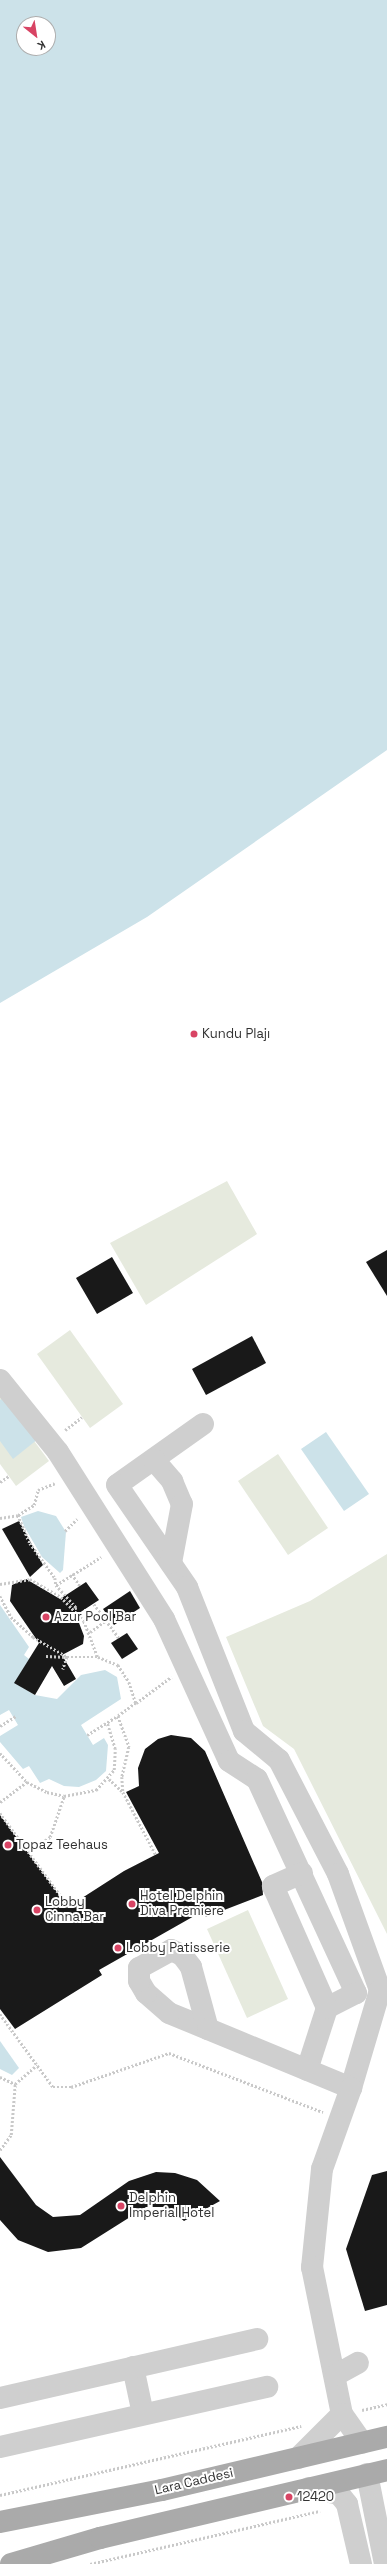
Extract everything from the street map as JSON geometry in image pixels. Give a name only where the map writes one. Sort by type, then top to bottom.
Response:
[{"type":"main road","name":"Lara Caddesi","points":[[0,2522],[298,2458],[387,2437]]},
{"type":"main road","points":[[11,2564],[100,2538],[377,2472]]},
{"type":"street","points":[[0,1380],[58,1452],[164,1619],[229,1761],[257,1778],[356,1993],[327,2008]]},
{"type":"street","points":[[203,1424],[117,1485],[187,1587],[244,1731],[278,1760],[338,1874],[380,1990],[351,2088],[322,2169],[312,2267],[336,2375],[342,2414],[362,2443]]},
{"type":"street","points":[[154,1460],[172,1481],[182,1504],[171,1563]]},
{"type":"street","points":[[302,1873],[273,1886],[327,2008],[307,2070]]},
{"type":"street","points":[[208,2029],[351,2088]]},
{"type":"street","points":[[0,2398],[257,2339]]},
{"type":"street","points":[[336,2375],[358,2363]]},
{"type":"street","points":[[133,2367],[144,2414]]},
{"type":"street","points":[[0,2446],[267,2387]]},
{"type":"street","points":[[298,2458],[342,2414]]},
{"type":"street","points":[[377,2472],[385,2564]]},
{"type":"street","points":[[309,2488],[339,2494],[347,2504],[360,2564]]},
{"type":"path","points":[[0,1482],[9,1476]]},
{"type":"path","points":[[0,1518],[18,1515],[34,1505],[35,1494],[48,1483],[61,1486]]},
{"type":"path","points":[[18,1515],[30,1542],[55,1578],[56,1585],[77,1608],[74,1609]]},
{"type":"path","points":[[65,1531],[75,1521]]},
{"type":"path","points":[[56,1585],[72,1574],[94,1565],[104,1549]]},
{"type":"path","points":[[72,1574],[80,1586]]},
{"type":"path","points":[[0,1584],[30,1580],[47,1588],[74,1609],[90,1632],[98,1657]]},
{"type":"path","points":[[0,1596],[11,1617],[33,1637],[67,1657]]},
{"type":"path","points":[[94,1604],[118,1638]]},
{"type":"path","points":[[90,1632],[109,1618]]},
{"type":"path","points":[[46,1656],[98,1657],[118,1665],[136,1703]]},
{"type":"path","points":[[63,1670],[67,1657]]},
{"type":"path","points":[[87,1735],[118,1716],[136,1703],[155,1686],[187,1668]]},
{"type":"path","points":[[0,1726],[16,1716]]},
{"type":"path","points":[[118,1716],[129,1747],[122,1777],[124,1792],[156,1854]]},
{"type":"path","points":[[0,1753],[26,1782],[64,1796],[96,1790],[109,1779],[115,1759],[107,1723]]},
{"type":"path","points":[[109,1779],[124,1792]]},
{"type":"path","points":[[0,1802],[26,1782]]},
{"type":"path","points":[[28,1852],[50,1837],[64,1796]]},
{"type":"path","points":[[0,1813],[68,1906]]},
{"type":"path","points":[[0,2014],[52,2087],[71,2087],[169,2052],[340,2119]]},
{"type":"path","points":[[0,2150],[10,2135],[15,2084],[37,2065]]},
{"type":"path","points":[[0,2077],[15,2084]]},
{"type":"path","points":[[342,2414],[387,2404]]},
{"type":"path","points":[[0,2495],[303,2426]]},
{"type":"path","points":[[90,2564],[347,2504]]},
{"type":"shaded area","points":[[227,1181],[257,1234],[146,1305],[110,1243]]},
{"type":"shaded area","points":[[70,1330],[123,1404],[90,1428],[37,1354]]},
{"type":"shaded area","points":[[0,1395],[49,1461],[16,1486],[0,1464]]},
{"type":"shaded area","points":[[278,1454],[328,1528],[288,1555],[238,1481]]},
{"type":"shaded area","points":[[387,1554],[387,1934],[294,1749],[263,1726],[226,1637],[310,1601]]},
{"type":"shaded area","points":[[248,1910],[288,1999],[247,2018],[207,1929]]},
{"type":"water","points":[[0,0],[387,0],[387,750],[147,917],[0,1003]]},
{"type":"water","points":[[6,1396],[38,1439],[13,1459],[0,1441],[0,1400]]},
{"type":"water","points":[[326,1432],[369,1494],[344,1511],[301,1449]]},
{"type":"water","points":[[38,1511],[56,1516],[66,1532],[63,1570],[60,1573],[42,1557],[24,1526],[21,1517]]},
{"type":"water","points":[[0,1605],[29,1647],[24,1655],[29,1659],[15,1683],[35,1695],[57,1699],[81,1675],[105,1670],[117,1677],[121,1699],[81,1725],[93,1745],[104,1738],[108,1745],[106,1771],[96,1780],[79,1787],[64,1786],[49,1779],[40,1783],[29,1766],[23,1769],[0,1742],[0,1736],[18,1725],[9,1710],[0,1715]]},
{"type":"water","points":[[0,2041],[19,2068],[12,2075],[0,2069]]},
{"type":"building","points":[[387,1250],[387,1296],[366,1262]]},
{"type":"building","points":[[112,1257],[133,1293],[97,1314],[76,1278]]},
{"type":"building","points":[[252,1336],[266,1363],[206,1395],[192,1369]]},
{"type":"building","points":[[19,1521],[43,1565],[30,1577],[2,1529]]},
{"type":"building","points":[[26,1579],[60,1599],[86,1582],[99,1600],[76,1615],[84,1636],[83,1644],[62,1655],[76,1679],[64,1686],[52,1666],[35,1695],[14,1683],[39,1643],[10,1601],[12,1585]]},
{"type":"building","points":[[130,1591],[140,1608],[114,1625],[103,1609]]},
{"type":"building","points":[[127,1633],[138,1649],[122,1659],[111,1643]]},
{"type":"building","points":[[171,1735],[191,1738],[205,1751],[262,1882],[263,1895],[206,1917],[203,1911],[99,1970],[102,1975],[15,2029],[0,2009],[0,1815],[68,1907],[124,1871],[159,1853],[126,1792],[139,1786],[138,1768],[145,1749],[158,1739]]},
{"type":"building","name":"Delphin Imperial Hotel","points":[[0,2157],[36,2205],[53,2217],[80,2215],[129,2181],[156,2172],[175,2173],[197,2180],[220,2201],[184,2221],[167,2207],[146,2207],[81,2248],[48,2252],[18,2240],[0,2220]]},
{"type":"building","points":[[387,2171],[387,2305],[365,2311],[346,2249],[372,2175]]},
{"type":"place","name":"Kundu Plajı","points":[[194,1034]]},
{"type":"place","name":"Azur Pool Bar","points":[[46,1617]]},
{"type":"place","name":"Topaz Teehaus","points":[[8,1845]]},
{"type":"place","name":"Hotel Delphin Diva Premiere","points":[[132,1904]]},
{"type":"place","name":"Lobby Cinna Bar","points":[[37,1910]]},
{"type":"place","name":"Lobby Patisserie","points":[[118,1948]]},
{"type":"place","name":"Delphin Imperial Hotel","points":[[121,2206]]},
{"type":"place","name":"12420","points":[[289,2497]]}]
